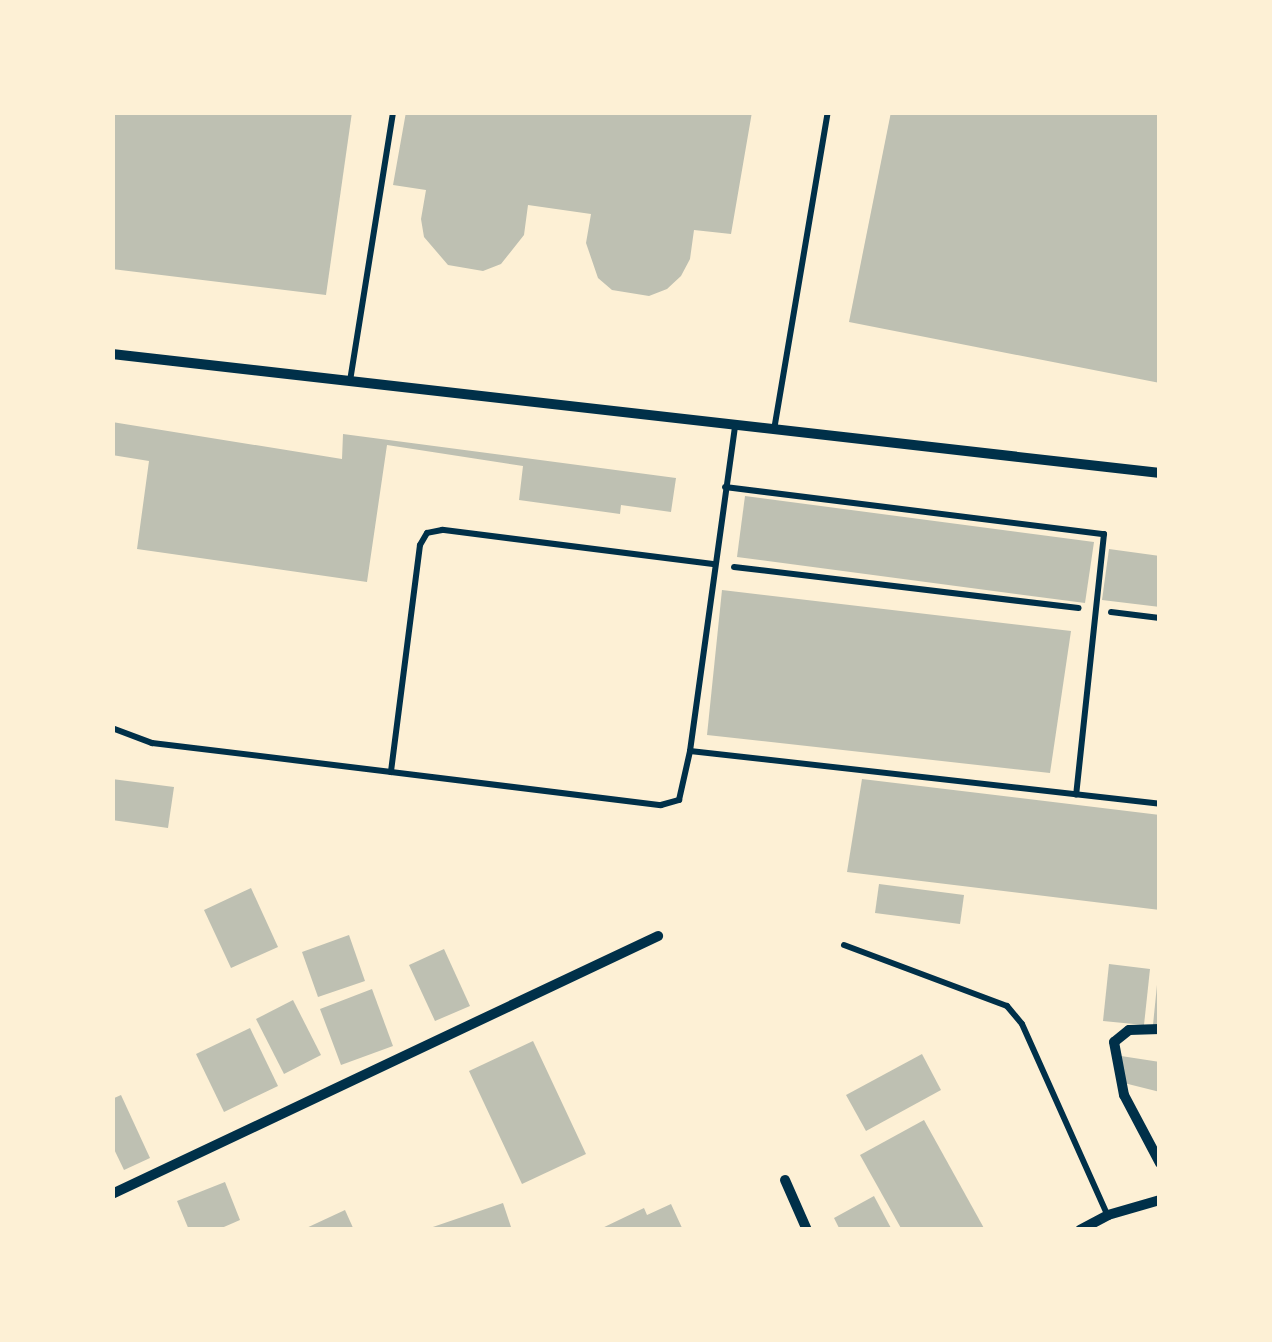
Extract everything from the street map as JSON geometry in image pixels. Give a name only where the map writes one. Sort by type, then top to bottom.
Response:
[{"type":"street","points":[[112,354],[1160,473]]},
{"type":"street","points":[[112,1194],[658,936]]},
{"type":"street","points":[[1160,1029],[1128,1030],[1114,1042],[1124,1095],[1160,1163]]},
{"type":"street","points":[[784,1180],[808,1230]]},
{"type":"street","points":[[1080,1230],[1108,1215],[1160,1200]]},
{"type":"lane","points":[[350,382],[393,112]]},
{"type":"lane","points":[[774,430],[828,112]]},
{"type":"lane","points":[[112,728],[152,743],[671,804],[684,793],[734,426]]},
{"type":"lane","points":[[725,487],[1104,534],[1076,794]]},
{"type":"lane","points":[[390,772],[420,545],[426,534],[442,530],[713,564]]},
{"type":"lane","points":[[690,751],[1160,804]]},
{"type":"lane","points":[[844,946],[1007,1006],[1022,1024],[1108,1215]]},
{"type":"path","points":[[713,564],[1160,618]]},
{"type":"building","points":[[112,112],[352,112],[326,295],[112,269]]},
{"type":"building","points":[[406,112],[752,112],[731,234],[694,230],[690,259],[681,276],[667,289],[649,296],[612,290],[598,278],[586,243],[591,214],[528,205],[524,235],[501,264],[483,271],[448,265],[424,237],[421,219],[426,190],[393,185]]},
{"type":"building","points":[[891,112],[1160,112],[1160,383],[849,322]]},
{"type":"building","points":[[112,422],[342,459],[343,434],[676,478],[671,512],[621,505],[620,514],[519,500],[523,466],[387,445],[367,582],[137,549],[149,461],[112,455]]},
{"type":"building","points":[[745,496],[1094,542],[1085,603],[737,557]]},
{"type":"building","points":[[1109,549],[1160,556],[1160,607],[1102,600]]},
{"type":"building","points":[[722,590],[1071,631],[1050,773],[707,735]]},
{"type":"building","points":[[112,779],[174,787],[168,828],[112,820]]},
{"type":"building","points":[[862,779],[1160,815],[1160,910],[847,872]]},
{"type":"building","points":[[879,884],[964,895],[960,924],[875,913]]},
{"type":"building","points":[[251,888],[278,947],[231,968],[204,910]]},
{"type":"building","points":[[349,935],[365,981],[318,997],[302,952]]},
{"type":"building","points":[[444,949],[470,1006],[435,1021],[409,965]]},
{"type":"building","points":[[1109,964],[1150,969],[1144,1025],[1103,1021]]},
{"type":"building","points":[[1157,985],[1160,1025],[1153,1025]]},
{"type":"building","points":[[372,989],[393,1046],[341,1065],[320,1009]]},
{"type":"building","points":[[293,1000],[321,1055],[284,1074],[256,1019]]},
{"type":"building","points":[[250,1028],[278,1086],[224,1112],[196,1054]]},
{"type":"building","points":[[533,1041],[586,1154],[522,1184],[469,1071]]},
{"type":"building","points":[[922,1054],[941,1090],[866,1131],[846,1095]]},
{"type":"building","points":[[1121,1056],[1160,1062],[1160,1092],[1124,1083]]},
{"type":"building","points":[[121,1095],[150,1158],[124,1170],[112,1145],[112,1099]]},
{"type":"building","points":[[924,1120],[985,1230],[902,1230],[860,1155]]},
{"type":"building","points":[[225,1182],[240,1220],[217,1230],[189,1230],[177,1201]]},
{"type":"building","points":[[874,1196],[892,1230],[840,1230],[834,1218]]},
{"type":"building","points":[[503,1203],[512,1230],[427,1230],[427,1229]]},
{"type":"building","points":[[671,1204],[683,1230],[598,1230],[644,1208],[647,1215]]},
{"type":"building","points":[[345,1210],[354,1230],[302,1230]]}]
